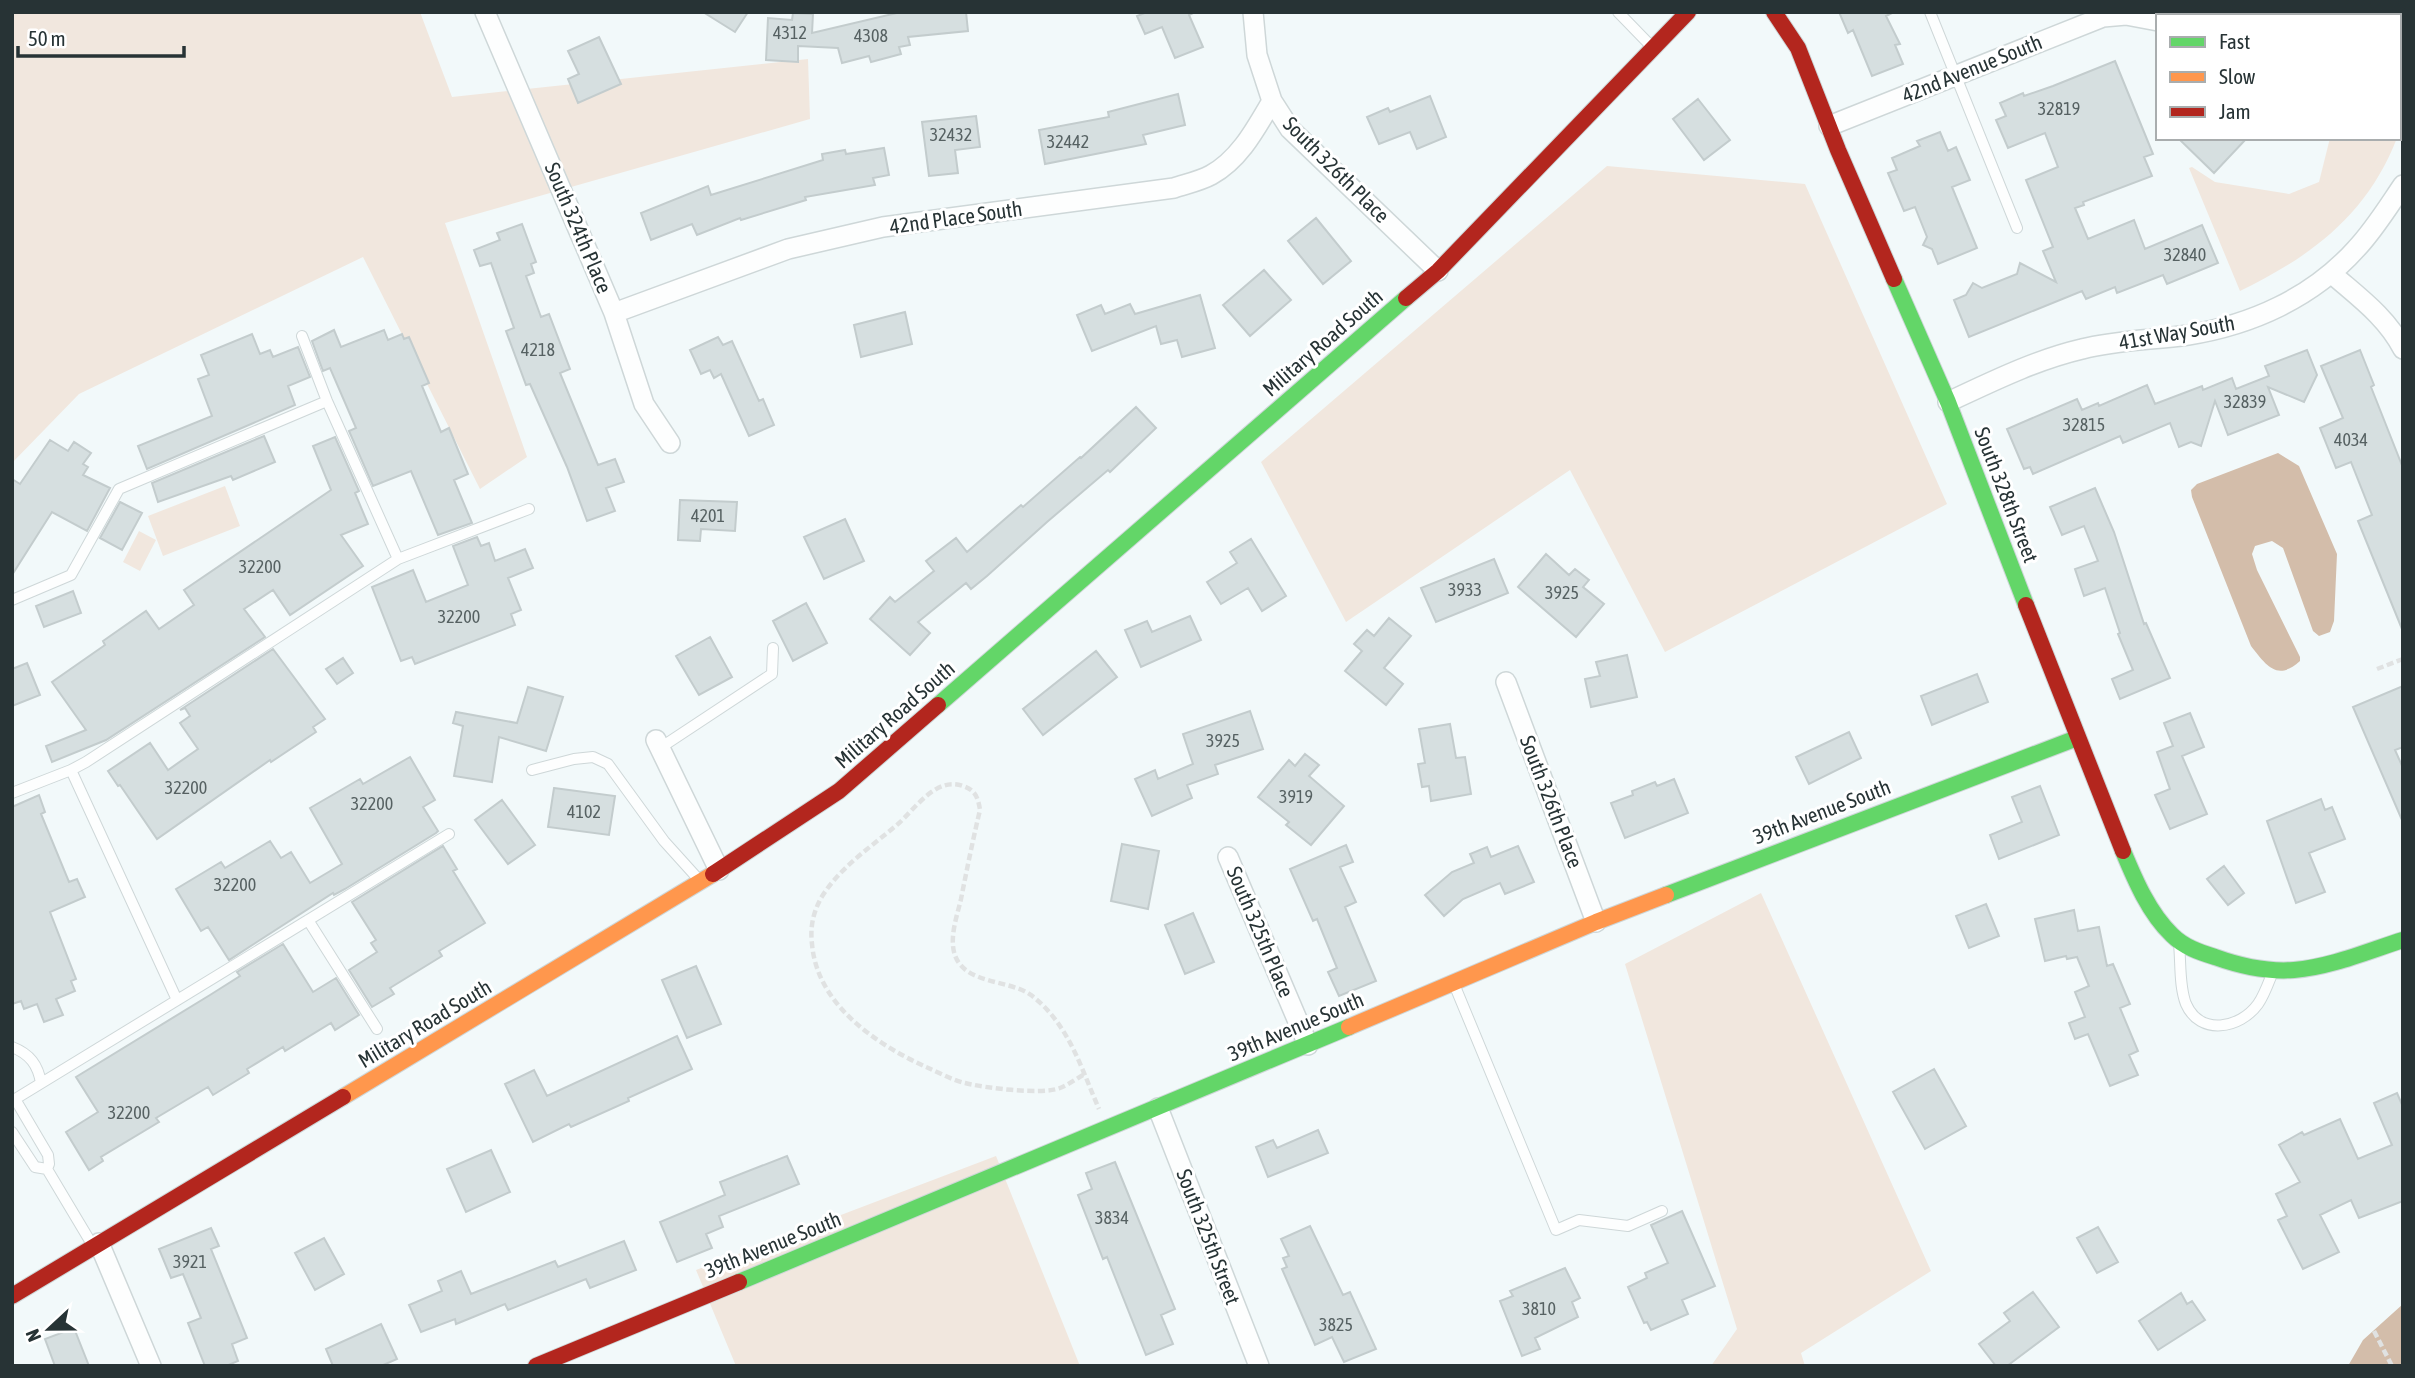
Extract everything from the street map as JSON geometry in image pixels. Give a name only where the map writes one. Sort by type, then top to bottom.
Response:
[{"type":"street","name":"South 324th Place","points":[[485,12],[614,313],[644,404],[670,443]]},
{"type":"street","name":"South 326th Place","points":[[1253,12],[1257,55],[1272,101],[1290,129],[1438,271]]},
{"type":"street","name":"Military Road South","points":[[12,1296],[702,883],[839,791],[1438,271],[1654,49],[1672,20],[1688,12]]},
{"type":"street","name":"South 328th Street","points":[[1774,12],[1798,48],[1948,402],[2077,738],[2134,877],[2156,915],[2172,935],[2193,950],[2243,967],[2294,970],[2337,961],[2403,940]]},
{"type":"street","name":"42nd Avenue South","points":[[1829,126],[2103,16],[2126,15],[2156,21]]},
{"type":"street","name":"42nd Place South","points":[[614,313],[788,249],[883,227],[1174,188],[1210,175],[1229,162],[1250,138],[1272,101]]},
{"type":"street","name":"41st Way South","points":[[1948,402],[2022,369],[2084,348],[2198,333],[2243,322],[2275,309],[2330,273],[2358,247],[2403,185]]},
{"type":"street","points":[[2330,273],[2375,310],[2390,327],[2403,349]]},
{"type":"street","name":"South 326th Place","points":[[1506,682],[1596,922]]},
{"type":"street","name":"39th Avenue South","points":[[536,1366],[1108,1129],[1596,922],[2077,738]]},
{"type":"street","points":[[658,744],[719,870]]},
{"type":"street","name":"South 325th Place","points":[[1228,857],[1308,1045]]},
{"type":"street","name":"South 325th Street","points":[[1158,1108],[1259,1366]]},
{"type":"street","points":[[96,1245],[151,1366]]},
{"type":"lane","points":[[1618,12],[1654,49]]},
{"type":"lane","points":[[1930,12],[2017,228]]},
{"type":"lane","points":[[302,336],[327,401],[398,559]]},
{"type":"lane","points":[[12,600],[71,575],[119,489],[327,401]]},
{"type":"lane","points":[[12,793],[71,770],[398,559],[530,509]]},
{"type":"lane","points":[[658,744],[772,674],[773,648]]},
{"type":"lane","points":[[532,770],[593,757],[608,764],[664,841],[702,883]]},
{"type":"lane","points":[[71,770],[177,1000]]},
{"type":"lane","points":[[96,1245],[47,1169],[49,1158],[14,1100],[449,834]]},
{"type":"lane","points":[[308,920],[377,1029]]},
{"type":"lane","points":[[2179,940],[2186,1002],[2193,1017],[2206,1026],[2228,1024],[2246,1016],[2257,1005],[2274,969]]},
{"type":"lane","points":[[1454,983],[1556,1230],[1579,1220],[1628,1226],[1662,1211]]},
{"type":"lane","points":[[12,1047],[23,1051],[32,1059],[39,1071],[41,1083]]},
{"type":"lane","points":[[12,1132],[35,1167],[47,1169]]},
{"type":"lane","points":[[26,1156],[43,1147]]},
{"type":"path","points":[[2377,669],[2403,659]]},
{"type":"path","points":[[1083,1075],[1059,1089],[1048,1090],[1022,1090],[962,1083],[916,1062],[871,1035],[842,1009],[822,983],[815,967],[811,930],[813,915],[820,899],[833,880],[932,791],[946,784],[958,784],[971,789],[978,798],[980,810],[953,941],[960,964],[971,973],[1030,994],[1064,1030],[1108,1129]]},
{"type":"path","points":[[2374,1331],[2392,1366]]},
{"type":"shaded area","points":[[12,12],[420,12],[452,97],[808,59],[810,119],[445,223],[527,457],[480,489],[363,257],[79,394],[12,463]]},
{"type":"shaded area","points":[[2330,140],[2396,140],[2370,189],[2334,230],[2291,263],[2240,291],[2189,168],[2192,167],[2215,182],[2289,194],[2319,182]]},
{"type":"shaded area","points":[[1607,166],[1805,184],[1947,504],[1665,652],[1570,470],[1346,622],[1261,462]]},
{"type":"shaded area","points":[[2278,453],[2299,466],[2337,554],[2334,621],[2330,632],[2319,636],[2313,631],[2283,548],[2272,541],[2255,546],[2252,554],[2257,570],[2300,657],[2300,661],[2285,670],[2272,669],[2251,646],[2191,490],[2197,484]]},
{"type":"shaded area","points":[[225,486],[240,526],[163,556],[148,516]]},
{"type":"shaded area","points":[[139,531],[156,540],[140,571],[123,562]]},
{"type":"shaded area","points":[[1761,893],[1931,1271],[1801,1353],[1805,1366],[1711,1366],[1737,1329],[1625,964]]},
{"type":"shaded area","points":[[996,1156],[1080,1366],[736,1366],[696,1270]]},
{"type":"shaded area","points":[[2403,1304],[2403,1366],[2348,1366],[2363,1340]]},
{"type":"building","points":[[703,12],[748,12],[735,32]]},
{"type":"building","points":[[901,12],[966,12],[968,31],[908,37],[910,45],[899,47],[901,54],[871,62],[869,56],[842,63],[838,48],[798,46],[798,62],[766,60],[768,18],[792,20],[793,13],[813,14],[812,33]]},
{"type":"building","points":[[1147,12],[1195,12],[1189,15],[1203,47],[1175,58],[1162,27],[1145,34],[1137,16]]},
{"type":"building","points":[[1839,12],[1894,12],[1886,16],[1900,44],[1895,45],[1903,64],[1872,76],[1853,30],[1848,33]]},
{"type":"building","points":[[599,37],[621,84],[578,103],[568,79],[579,74],[568,51]]},
{"type":"building","points":[[2115,61],[2153,154],[2144,157],[2152,176],[2083,202],[2084,205],[2075,208],[2088,239],[2134,220],[2145,249],[2202,225],[2218,263],[2167,284],[2163,275],[2117,293],[2115,287],[2086,299],[2082,291],[1969,337],[1954,300],[1966,295],[1973,283],[1982,288],[2017,274],[2020,263],[2056,282],[2043,251],[2053,247],[2026,180],[2058,167],[2045,133],[2008,148],[1996,120],[2006,116],[2000,103],[2023,93],[2024,96],[2053,86]]},
{"type":"building","points":[[1178,94],[1185,125],[1143,135],[1146,144],[1045,164],[1039,130],[1109,117],[1108,112]]},
{"type":"building","points":[[1430,96],[1446,137],[1417,149],[1410,132],[1379,144],[1367,117],[1388,108],[1390,112]]},
{"type":"building","points":[[1698,99],[1730,140],[1704,160],[1673,119]]},
{"type":"building","points":[[976,116],[980,147],[955,150],[958,173],[929,176],[922,122]]},
{"type":"building","points":[[1940,132],[1948,151],[1956,147],[1970,180],[1952,187],[1977,248],[1938,264],[1932,249],[1923,245],[1927,237],[1915,207],[1904,211],[1888,173],[1897,170],[1892,158],[1920,146],[1917,141]]},
{"type":"building","points":[[2180,140],[2245,140],[2214,173]]},
{"type":"building","points":[[884,148],[889,175],[873,178],[875,185],[805,197],[806,200],[741,220],[740,218],[697,235],[692,224],[651,240],[641,213],[708,186],[711,195],[823,160],[822,154],[845,150],[846,154]]},
{"type":"building","points":[[1316,218],[1351,261],[1323,284],[1288,241]]},
{"type":"building","points":[[522,224],[536,262],[531,264],[534,273],[526,276],[541,317],[549,314],[570,369],[560,373],[598,465],[615,459],[624,482],[606,488],[615,511],[587,521],[567,467],[530,384],[526,385],[506,331],[514,328],[491,263],[480,266],[474,250],[500,240],[497,233]]},
{"type":"building","points":[[1264,270],[1291,300],[1250,336],[1223,305]]},
{"type":"building","points":[[1200,295],[1215,348],[1182,357],[1177,340],[1161,344],[1156,326],[1092,351],[1077,315],[1101,305],[1105,314],[1130,304],[1135,314]]},
{"type":"building","points":[[905,312],[912,344],[861,357],[854,325]]},
{"type":"building","points":[[334,330],[341,347],[384,330],[388,340],[402,334],[404,339],[409,337],[429,383],[422,386],[441,432],[449,428],[468,474],[454,480],[472,523],[438,535],[411,471],[373,486],[349,431],[356,428],[330,368],[323,371],[312,341]]},
{"type":"building","points":[[252,334],[260,354],[270,350],[273,357],[298,347],[310,377],[288,386],[295,405],[147,469],[138,446],[212,416],[198,379],[209,375],[201,355]]},
{"type":"building","points":[[718,337],[723,345],[732,341],[759,401],[763,399],[774,425],[749,436],[721,374],[714,378],[710,370],[701,374],[690,350]]},
{"type":"building","points":[[2307,350],[2317,375],[2304,402],[2268,387],[2279,415],[2228,435],[2215,401],[2201,446],[2191,442],[2179,447],[2170,423],[2123,443],[2120,436],[2033,474],[2030,467],[2024,469],[2007,429],[2077,399],[2082,410],[2098,403],[2099,406],[2147,385],[2155,404],[2232,378],[2236,389],[2269,376],[2265,366]]},
{"type":"building","points":[[2360,350],[2374,385],[2371,387],[2403,468],[2402,629],[2358,521],[2372,515],[2351,462],[2336,468],[2320,428],[2343,418],[2321,366]]},
{"type":"building","points":[[1136,407],[1156,428],[1110,472],[1108,470],[987,576],[971,589],[966,583],[918,622],[930,633],[910,655],[870,619],[890,597],[895,602],[934,571],[926,561],[956,538],[967,552],[1081,458]]},
{"type":"building","points":[[264,436],[275,462],[233,480],[231,476],[158,502],[152,483]]},
{"type":"building","points":[[335,437],[359,491],[355,493],[368,524],[341,535],[363,566],[290,615],[273,590],[244,609],[265,637],[106,740],[52,762],[46,746],[86,730],[52,682],[105,645],[103,641],[146,611],[159,629],[194,605],[184,590],[331,490],[313,446]]},
{"type":"building","points":[[50,440],[68,451],[74,442],[91,453],[83,464],[88,467],[83,475],[110,488],[87,531],[52,512],[12,575],[12,479],[20,484]]},
{"type":"building","points":[[2095,488],[2114,532],[2144,624],[2146,623],[2170,678],[2120,699],[2112,679],[2133,670],[2118,634],[2120,633],[2105,588],[2084,596],[2075,569],[2098,561],[2084,526],[2062,535],[2050,507]]},
{"type":"building","points":[[680,500],[737,502],[735,531],[701,529],[700,541],[678,540]]},
{"type":"building","points":[[120,502],[142,513],[122,550],[100,538]]},
{"type":"building","points":[[845,519],[864,561],[824,579],[804,537]]},
{"type":"building","points":[[477,537],[481,546],[489,543],[495,561],[525,549],[533,568],[508,578],[521,610],[511,614],[515,625],[415,664],[412,657],[401,661],[372,587],[413,570],[426,602],[468,585],[453,546]]},
{"type":"building","points":[[1251,539],[1286,596],[1262,611],[1248,588],[1221,604],[1207,582],[1237,563],[1230,552]]},
{"type":"building","points":[[1546,554],[1569,575],[1575,569],[1589,580],[1583,587],[1604,604],[1576,637],[1518,587]]},
{"type":"building","points":[[1494,559],[1508,593],[1436,622],[1421,588]]},
{"type":"building","points":[[73,591],[81,613],[44,627],[36,606]]},
{"type":"building","points":[[806,603],[827,643],[793,661],[773,621]]},
{"type":"building","points":[[1190,616],[1201,640],[1141,667],[1125,630],[1147,621],[1152,632]]},
{"type":"building","points":[[1389,618],[1411,636],[1384,668],[1403,684],[1386,705],[1345,671],[1362,651],[1354,644],[1367,630],[1374,636]]},
{"type":"building","points":[[710,637],[732,677],[699,695],[676,656]]},
{"type":"building","points":[[273,649],[325,719],[313,727],[316,732],[271,762],[270,760],[157,839],[108,771],[150,743],[168,770],[198,749],[180,723],[190,716],[185,708],[180,710]]},
{"type":"building","points":[[1096,651],[1117,677],[1043,735],[1023,709]]},
{"type":"building","points":[[1627,655],[1637,697],[1591,707],[1585,679],[1600,676],[1596,662]]},
{"type":"building","points":[[343,658],[353,673],[337,684],[326,669]]},
{"type":"building","points":[[27,663],[40,695],[12,706],[12,669]]},
{"type":"building","points":[[1977,674],[1988,702],[1932,725],[1921,696]]},
{"type":"building","points":[[2403,686],[2403,747],[2395,750],[2403,768],[2402,820],[2353,707]]},
{"type":"building","points":[[528,687],[563,697],[546,751],[499,737],[492,782],[454,776],[463,726],[453,723],[456,712],[517,723]]},
{"type":"building","points":[[1250,711],[1263,749],[1215,765],[1218,774],[1187,785],[1192,798],[1152,816],[1135,779],[1155,770],[1158,779],[1193,764],[1183,734]]},
{"type":"building","points":[[2190,713],[2204,747],[2182,756],[2207,814],[2170,829],[2155,795],[2170,789],[2157,752],[2173,746],[2164,723]]},
{"type":"building","points":[[1450,724],[1456,758],[1465,757],[1471,794],[1431,801],[1429,786],[1422,787],[1418,764],[1425,763],[1419,729]]},
{"type":"building","points":[[1849,732],[1861,758],[1809,784],[1796,757]]},
{"type":"building","points":[[1305,754],[1319,765],[1309,776],[1344,806],[1311,845],[1286,825],[1289,822],[1258,797],[1289,760],[1295,766]]},
{"type":"building","points":[[410,757],[435,800],[423,807],[438,831],[345,889],[334,895],[333,893],[229,960],[208,927],[201,931],[176,889],[221,862],[225,868],[270,841],[281,858],[291,852],[310,883],[342,864],[310,808],[360,779],[363,784]]},
{"type":"building","points":[[1674,779],[1688,813],[1625,838],[1611,803],[1633,795],[1632,791],[1655,782],[1657,786]]},
{"type":"building","points":[[2040,786],[2059,835],[1999,859],[1990,835],[2022,822],[2012,797]]},
{"type":"building","points":[[554,788],[615,796],[609,835],[548,827]]},
{"type":"building","points":[[39,795],[45,812],[41,814],[69,882],[77,879],[85,897],[50,912],[76,979],[71,981],[75,991],[56,999],[63,1015],[44,1022],[37,1004],[24,1009],[21,1001],[12,1004],[12,807]]},
{"type":"building","points":[[2321,799],[2325,810],[2332,807],[2345,839],[2309,853],[2325,892],[2296,903],[2267,821]]},
{"type":"building","points":[[502,800],[535,845],[508,864],[475,820]]},
{"type":"building","points":[[1122,844],[1159,851],[1148,909],[1111,901]]},
{"type":"building","points":[[1346,845],[1353,862],[1340,867],[1356,902],[1345,907],[1376,981],[1339,996],[1328,972],[1337,968],[1317,919],[1313,921],[1290,869]]},
{"type":"building","points":[[443,846],[457,869],[453,871],[485,923],[439,951],[442,956],[390,988],[394,994],[372,1007],[349,970],[377,952],[371,943],[376,940],[352,902]]},
{"type":"building","points":[[1518,846],[1534,882],[1505,894],[1500,883],[1463,899],[1444,916],[1425,895],[1452,872],[1474,863],[1470,854],[1487,847],[1491,857]]},
{"type":"building","points":[[2224,866],[2244,893],[2228,905],[2207,879]]},
{"type":"building","points":[[1986,904],[1999,936],[1969,948],[1956,916]]},
{"type":"building","points":[[2074,910],[2078,931],[2099,927],[2107,966],[2113,964],[2130,1004],[2120,1008],[2138,1051],[2129,1055],[2138,1075],[2110,1086],[2088,1034],[2075,1039],[2069,1023],[2085,1017],[2075,992],[2089,986],[2077,957],[2067,959],[2066,956],[2045,961],[2035,919]]},
{"type":"building","points":[[1193,913],[1214,962],[1185,974],[1165,925]]},
{"type":"building","points":[[283,944],[313,992],[336,978],[359,1015],[335,1030],[331,1023],[285,1051],[283,1047],[247,1069],[249,1073],[213,1095],[208,1087],[156,1118],[159,1122],[101,1157],[103,1161],[89,1170],[66,1132],[98,1112],[76,1077],[240,976],[237,972]]},
{"type":"building","points":[[696,966],[721,1024],[687,1038],[662,980]]},
{"type":"building","points":[[677,1036],[692,1069],[628,1098],[629,1101],[571,1127],[569,1124],[533,1142],[505,1084],[534,1070],[547,1096]]},
{"type":"building","points":[[1934,1069],[1966,1126],[1925,1149],[1893,1092]]},
{"type":"building","points":[[2397,1093],[2403,1107],[2403,1201],[2359,1218],[2351,1200],[2320,1215],[2339,1252],[2303,1269],[2278,1220],[2287,1216],[2276,1194],[2300,1182],[2279,1145],[2302,1132],[2304,1135],[2340,1119],[2358,1159],[2392,1145],[2374,1103]]},
{"type":"building","points":[[1318,1130],[1328,1153],[1268,1177],[1256,1147],[1273,1140],[1277,1148]]},
{"type":"building","points":[[491,1150],[510,1192],[466,1212],[447,1169]]},
{"type":"building","points":[[787,1156],[799,1184],[719,1216],[723,1227],[706,1234],[712,1248],[677,1262],[660,1222],[725,1195],[720,1182]]},
{"type":"building","points":[[1115,1162],[1175,1309],[1161,1315],[1173,1344],[1146,1355],[1107,1257],[1103,1259],[1078,1195],[1092,1189],[1086,1173]]},
{"type":"building","points":[[1682,1211],[1715,1286],[1682,1300],[1688,1314],[1651,1330],[1647,1322],[1644,1323],[1628,1287],[1647,1278],[1645,1273],[1668,1263],[1651,1225]]},
{"type":"building","points":[[1310,1226],[1343,1295],[1350,1292],[1376,1349],[1344,1362],[1332,1337],[1315,1345],[1282,1269],[1287,1267],[1283,1258],[1289,1256],[1281,1239]]},
{"type":"building","points":[[2098,1227],[2118,1262],[2097,1273],[2077,1238]]},
{"type":"building","points":[[211,1228],[219,1246],[211,1249],[247,1338],[232,1344],[238,1361],[226,1366],[205,1366],[188,1323],[201,1318],[183,1274],[171,1278],[159,1249]]},
{"type":"building","points":[[324,1238],[344,1274],[315,1290],[295,1253]]},
{"type":"building","points":[[624,1241],[636,1270],[590,1288],[586,1279],[508,1310],[505,1304],[456,1324],[455,1319],[421,1332],[409,1305],[442,1291],[438,1281],[461,1271],[471,1294],[555,1261],[558,1267]]},
{"type":"building","points":[[1565,1268],[1580,1298],[1572,1302],[1578,1317],[1535,1338],[1540,1349],[1522,1356],[1500,1301],[1513,1296],[1510,1291]]},
{"type":"building","points":[[2033,1292],[2059,1327],[2007,1366],[1996,1366],[1979,1344],[2010,1321],[2004,1313]]},
{"type":"building","points":[[2181,1293],[2187,1304],[2192,1301],[2205,1320],[2158,1350],[2139,1321]]},
{"type":"building","points":[[381,1324],[397,1359],[381,1366],[333,1366],[326,1349]]},
{"type":"building","points":[[74,1328],[89,1366],[55,1366],[45,1339]]},
{"type":"traffic: fast","points":[[1894,279],[1948,402],[2026,605]]},
{"type":"traffic: fast","points":[[938,705],[1406,298]]},
{"type":"traffic: fast","points":[[1666,895],[2077,738]]},
{"type":"traffic: fast","points":[[2123,851],[2143,896],[2164,926],[2187,946],[2224,960],[2264,969],[2294,970],[2336,962],[2403,940]]},
{"type":"traffic: fast","points":[[739,1282],[1349,1027]]},
{"type":"traffic: slow","points":[[343,1097],[713,874]]},
{"type":"traffic: slow","points":[[1349,1027],[1666,895]]},
{"type":"traffic: jam","points":[[1406,298],[1438,271],[1688,12]]},
{"type":"traffic: jam","points":[[1774,12],[1798,48],[1838,150],[1894,279]]},
{"type":"traffic: jam","points":[[2026,605],[2123,851]]},
{"type":"traffic: jam","points":[[713,874],[839,791],[938,705]]},
{"type":"traffic: jam","points":[[12,1296],[343,1097]]},
{"type":"traffic: jam","points":[[536,1366],[739,1282]]}]
